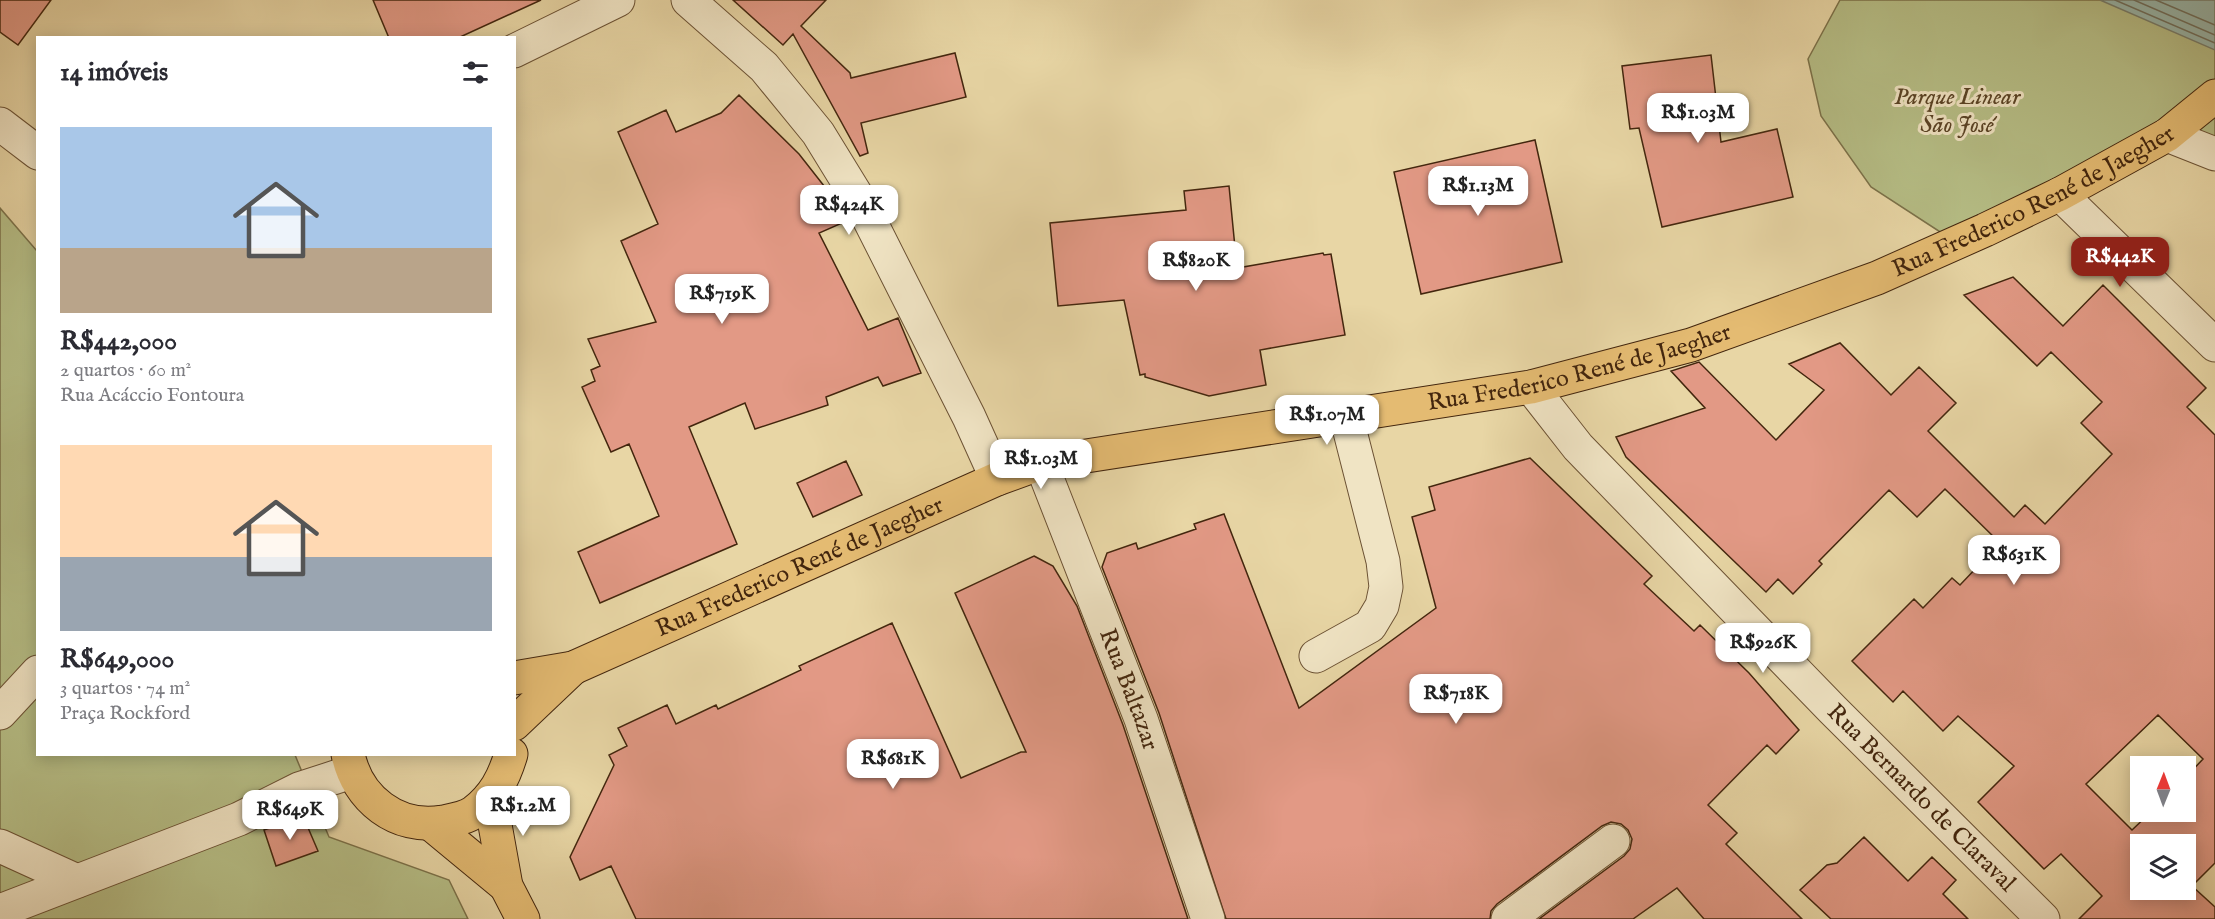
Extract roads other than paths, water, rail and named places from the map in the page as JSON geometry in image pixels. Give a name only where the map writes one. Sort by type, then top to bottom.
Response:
[{"type":"main road","name":"Rua Frederico René de Jaegher","points":[[516,678],[573,668],[997,479],[1041,463],[1531,387],[1691,345],[1866,282],[1986,230],[2060,194],[2167,135],[2215,96]]},
{"type":"main road","name":"Rua Frederico René de Jaegher","points":[[516,722],[573,668]]},
{"type":"main road","points":[[353,772],[375,805],[392,816],[431,824],[472,813],[490,797],[505,776],[510,756]]},
{"type":"main road","points":[[490,797],[506,886],[523,919]]},
{"type":"main road","points":[[431,824],[506,886]]},
{"type":"street","points":[[516,50],[618,0]]},
{"type":"street","points":[[688,0],[764,67],[818,133],[861,203],[969,417],[997,479]]},
{"type":"street","points":[[0,124],[36,151]]},
{"type":"street","points":[[2167,135],[2215,154]]},
{"type":"street","points":[[2060,194],[2215,345]]},
{"type":"street","name":"Rua Bernardo de Claraval","points":[[1531,387],[1578,447],[1833,710],[2043,919]]},
{"type":"street","points":[[1316,656],[1370,626],[1382,606],[1386,587],[1383,561],[1346,416]]},
{"type":"street","name":"Rua Baltazar","points":[[1041,463],[1141,719],[1208,919]]},
{"type":"street","points":[[0,713],[36,674]]},
{"type":"street","points":[[0,911],[239,819],[299,789],[353,772]]},
{"type":"street","points":[[1508,919],[1613,841]]},
{"type":"street","points":[[0,846],[77,881]]},
{"type":"water","points":[[2100,0],[2215,0],[2215,50]]},
{"type":"park label","name":"Parque Linear São José","points":[[1957,111]]}]
